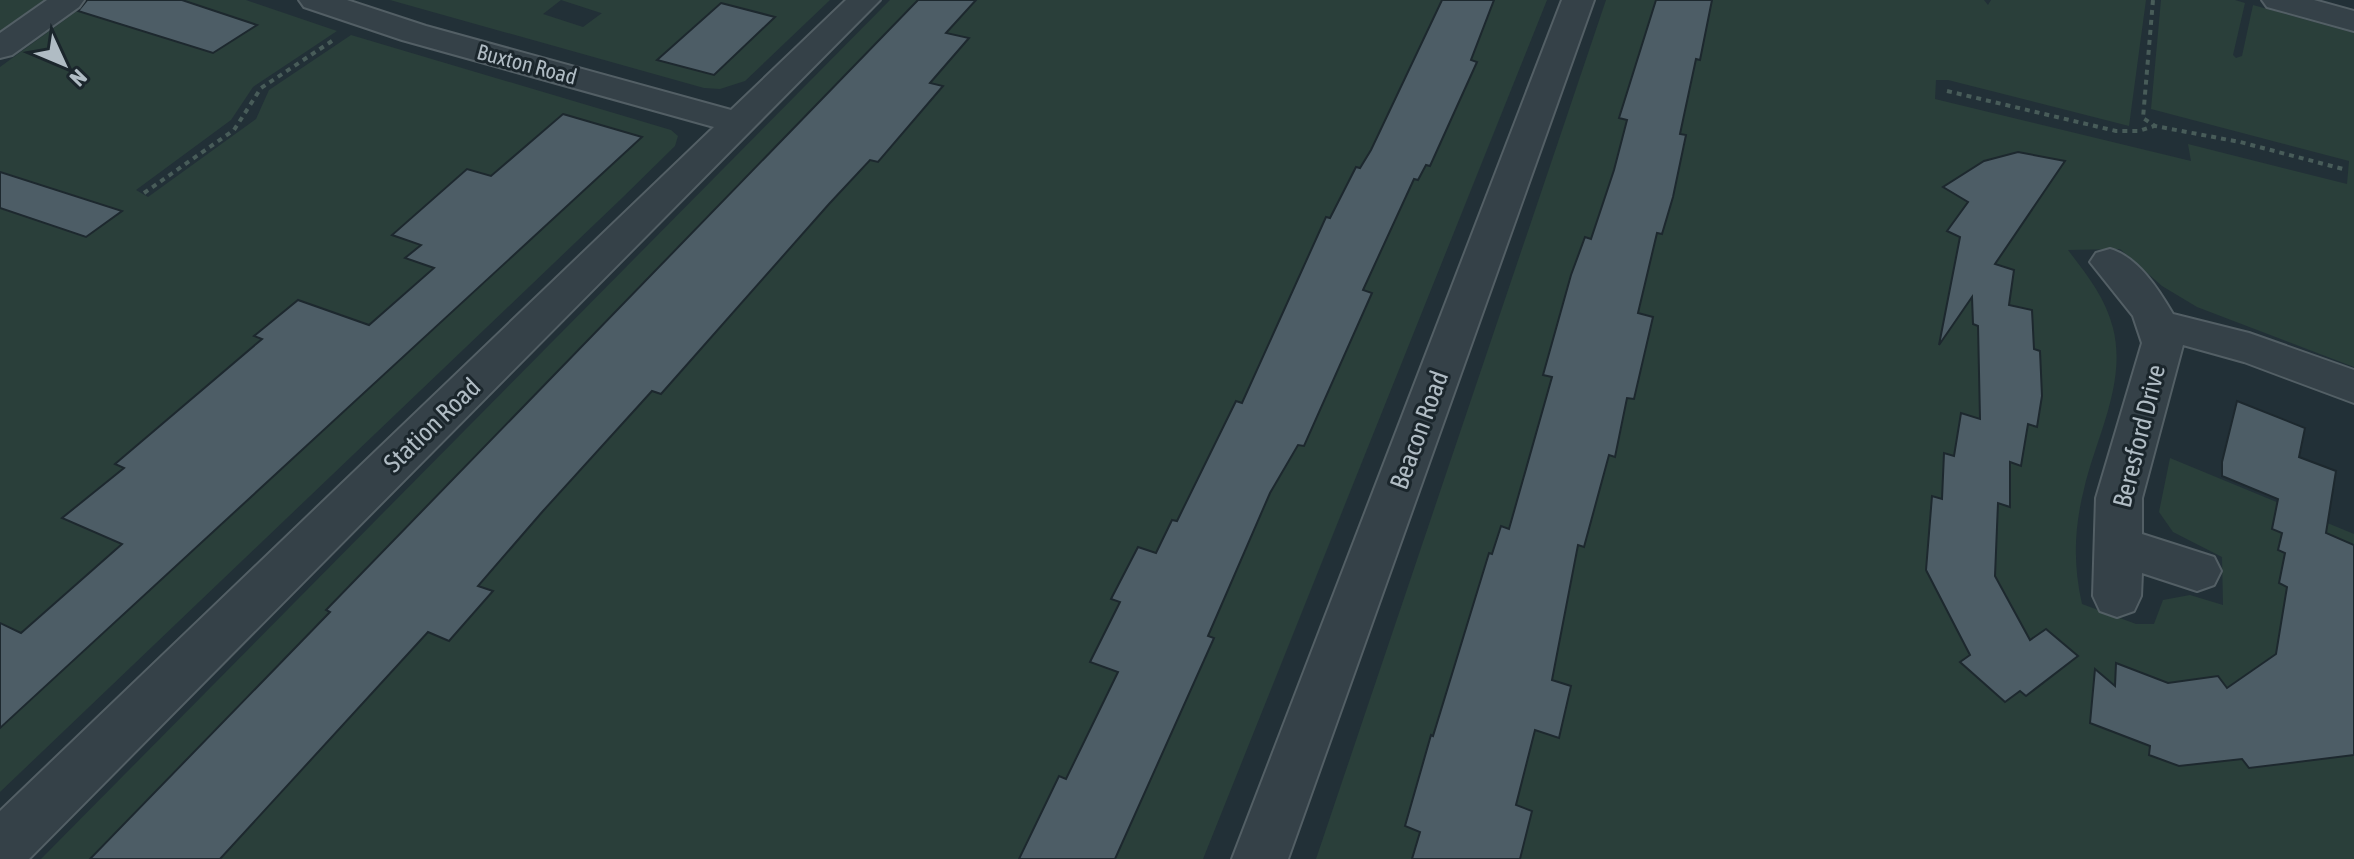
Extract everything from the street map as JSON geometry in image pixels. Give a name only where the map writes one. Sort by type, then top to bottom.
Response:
[{"type":"street","points":[[0,48],[68,0]]},
{"type":"street","name":"Buxton Road","points":[[315,0],[366,18],[740,123]]},
{"type":"street","name":"Station Road","points":[[0,849],[864,0]]},
{"type":"street","name":"Beacon Road","points":[[1260,859],[1578,0]]},
{"type":"street","points":[[2278,0],[2354,21]]},
{"type":"street","name":"Beresford Drive","points":[[2110,262],[2147,304],[2160,327],[2163,343],[2119,498],[2117,596]]},
{"type":"street","name":"Beresford Drive","points":[[2160,327],[2193,331],[2245,347],[2354,387]]},
{"type":"street","name":"Beresford Drive","points":[[2119,546],[2197,571]]},
{"type":"path","points":[[2153,0],[2143,118],[2155,126],[2240,142],[2343,169]]},
{"type":"path","points":[[144,193],[234,130],[261,88],[366,18]]},
{"type":"path","points":[[1947,91],[2116,131],[2139,131],[2155,126]]},
{"type":"green space","points":[[0,0],[44,0],[0,31]]},
{"type":"green space","points":[[92,0],[246,0],[337,31],[253,87],[231,120],[136,190],[148,197],[256,119],[269,90],[351,35],[671,130],[678,136],[675,146],[621,199],[0,792],[0,67]]},
{"type":"green space","points":[[390,0],[561,0],[830,0],[745,81],[720,89],[704,88]],"holes":[[[561,0],[602,13],[583,27],[543,14]]]},
{"type":"green space","points":[[890,0],[1547,0],[1203,859],[41,859]]},
{"type":"green space","points":[[1606,0],[1984,0],[1988,5],[1991,0],[2146,0],[2129,126],[1948,80],[1936,80],[1935,99],[2191,161],[2188,144],[2347,184],[2349,161],[2151,109],[2161,0],[2235,0],[2245,3],[2233,55],[2236,58],[2242,56],[2253,5],[2354,33],[2354,367],[2197,307],[2162,286],[2120,249],[2068,250],[2105,306],[2116,349],[2113,389],[2078,518],[2076,561],[2082,604],[2136,624],[2154,624],[2163,600],[2190,595],[2223,605],[2222,557],[2173,532],[2159,512],[2170,458],[2354,534],[2354,859],[1316,859]]},
{"type":"building","points":[[87,0],[182,0],[257,25],[213,53],[78,11]]},
{"type":"building","points":[[918,0],[976,0],[946,33],[969,38],[930,83],[943,86],[878,162],[870,160],[829,204],[661,394],[652,391],[543,511],[478,586],[493,591],[449,641],[428,632],[220,859],[90,859],[330,612],[326,610]]},
{"type":"building","points":[[1442,0],[1494,0],[1471,60],[1477,62],[1430,166],[1426,165],[1418,180],[1414,179],[1363,290],[1372,293],[1304,446],[1298,445],[1270,493],[1208,636],[1214,638],[1115,859],[1019,859],[1059,776],[1066,779],[1118,672],[1090,662],[1120,602],[1111,599],[1138,547],[1156,553],[1172,520],[1177,521],[1236,401],[1242,403],[1326,217],[1330,218],[1356,167],[1360,168],[1371,150]]},
{"type":"building","points":[[1656,0],[1712,0],[1680,134],[1686,135],[1673,197],[1662,234],[1657,233],[1638,313],[1653,317],[1634,399],[1627,398],[1615,457],[1609,455],[1584,547],[1578,545],[1552,680],[1571,686],[1559,738],[1535,730],[1516,805],[1532,811],[1520,859],[1412,859],[1420,832],[1405,826],[1489,553],[1492,554],[1501,526],[1509,529],[1552,377],[1543,375],[1571,275],[1585,237],[1591,239],[1614,170],[1627,120],[1619,118]]},
{"type":"building","points":[[721,3],[775,17],[714,75],[657,60]]},
{"type":"building","points":[[563,114],[642,137],[0,728],[0,623],[21,633],[122,544],[62,518],[124,468],[115,464],[262,339],[254,336],[298,300],[369,325],[434,268],[405,258],[421,245],[392,235],[467,169],[491,176]]},
{"type":"building","points":[[2018,152],[2065,161],[1995,264],[2014,270],[2009,305],[2032,310],[2034,349],[2040,351],[2042,396],[2037,427],[2028,424],[2021,466],[2010,462],[2010,507],[1998,503],[1995,576],[2030,640],[2046,629],[2078,656],[2026,696],[2020,691],[2005,702],[1960,662],[1970,655],[1926,570],[1932,496],[1942,499],[1944,453],[1954,456],[1961,413],[1980,419],[1978,326],[1973,324],[1972,297],[1939,345],[1960,237],[1947,231],[1968,202],[1943,187],[1984,161]]},
{"type":"building","points":[[0,172],[122,211],[86,237],[0,208]]},
{"type":"building","points":[[2237,401],[2305,428],[2299,457],[2336,471],[2326,533],[2354,545],[2354,755],[2249,768],[2242,759],[2179,766],[2149,755],[2150,746],[2090,723],[2095,669],[2115,686],[2116,663],[2168,683],[2218,676],[2227,688],[2276,654],[2287,587],[2279,583],[2285,553],[2278,550],[2282,533],[2272,529],[2278,499],[2222,476],[2222,462]]}]
